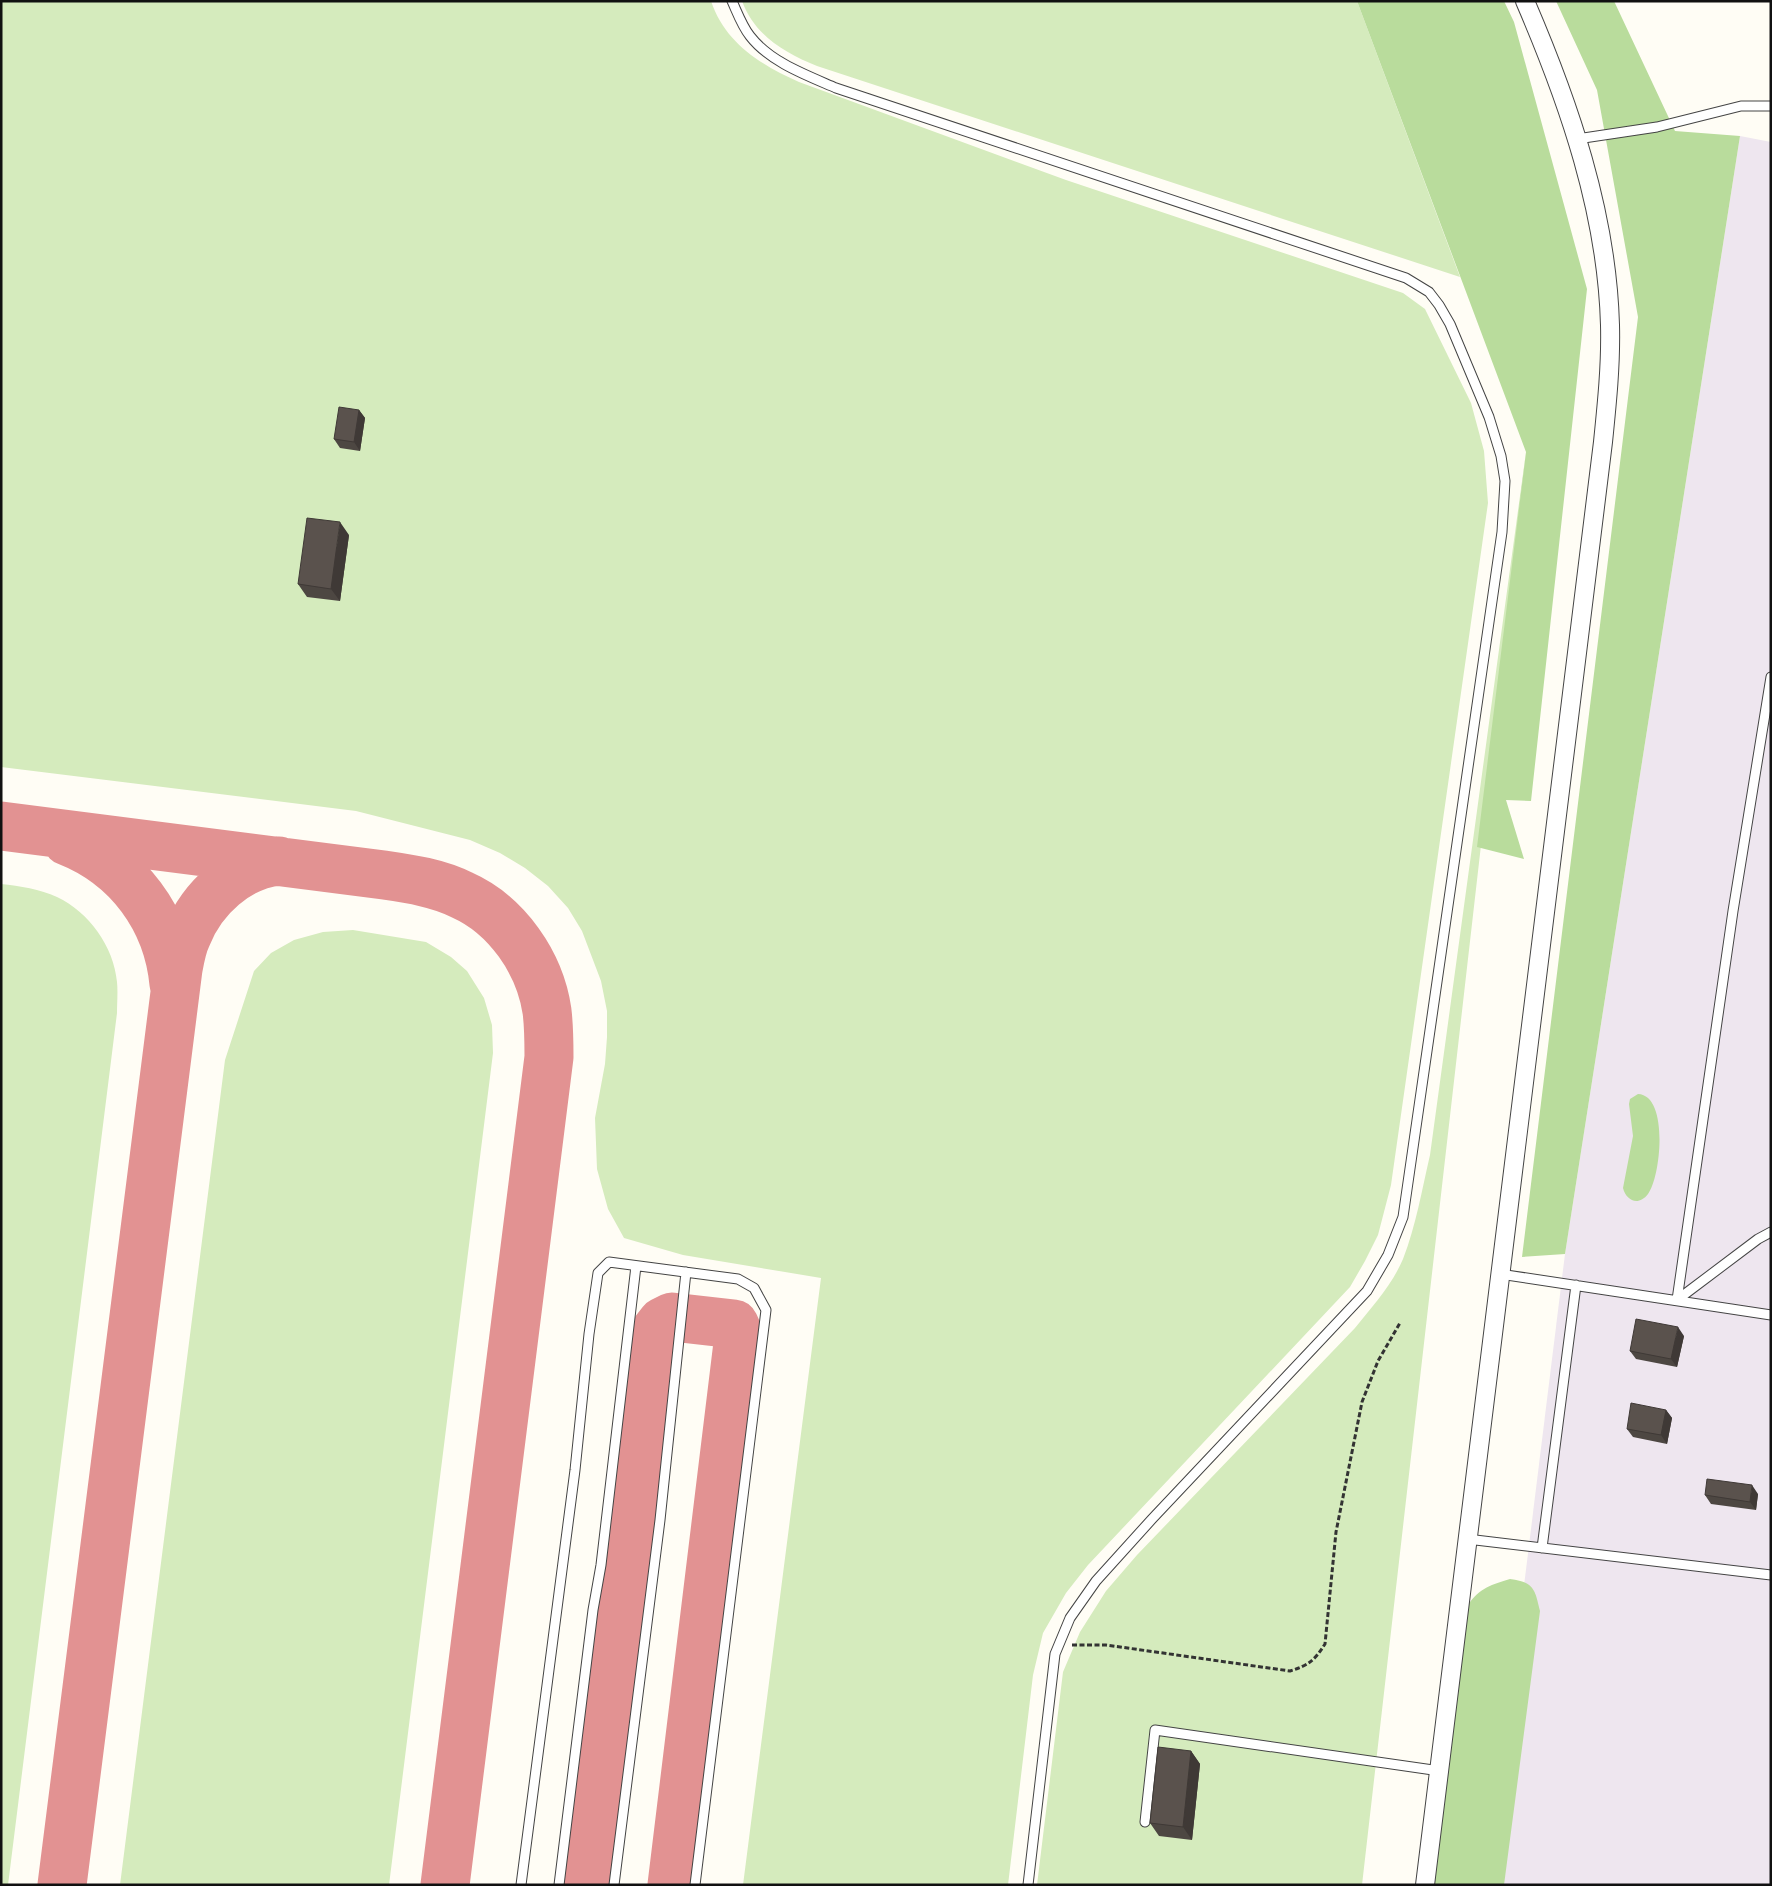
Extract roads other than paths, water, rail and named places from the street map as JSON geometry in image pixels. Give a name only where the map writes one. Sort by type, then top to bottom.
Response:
[{"type":"street","points":[[1425,1885],[1609,382],[1610,324],[1605,270],[1596,214],[1577,139],[1543,43],[1525,1]]},
{"type":"lane","points":[[732,1],[750,36],[765,50],[787,66],[836,88],[1406,278],[1429,292],[1450,324],[1489,417],[1501,456],[1506,481],[1502,532],[1403,1217],[1388,1255],[1367,1291],[1096,1581],[1070,1618],[1055,1654],[1028,1885]]},
{"type":"lane","points":[[1577,139],[1657,127],[1741,106],[1771,106]]},
{"type":"lane","points":[[1677,1300],[1731,921],[1771,677]]},
{"type":"lane","points":[[1677,1300],[1758,1239],[1771,1232]]},
{"type":"lane","points":[[521,1885],[558,1605],[589,1334],[598,1273],[609,1262],[738,1279],[754,1288],[766,1310],[694,1885]]},
{"type":"lane","points":[[559,1885],[593,1610],[601,1565],[636,1266]]},
{"type":"lane","points":[[614,1885],[660,1520],[686,1272]]},
{"type":"lane","points":[[1500,1274],[1771,1315]]},
{"type":"lane","points":[[1542,1548],[1576,1285]]},
{"type":"lane","points":[[1467,1539],[1771,1575]]},
{"type":"lane","points":[[1144,1822],[1155,1730],[1440,1771]]}]
